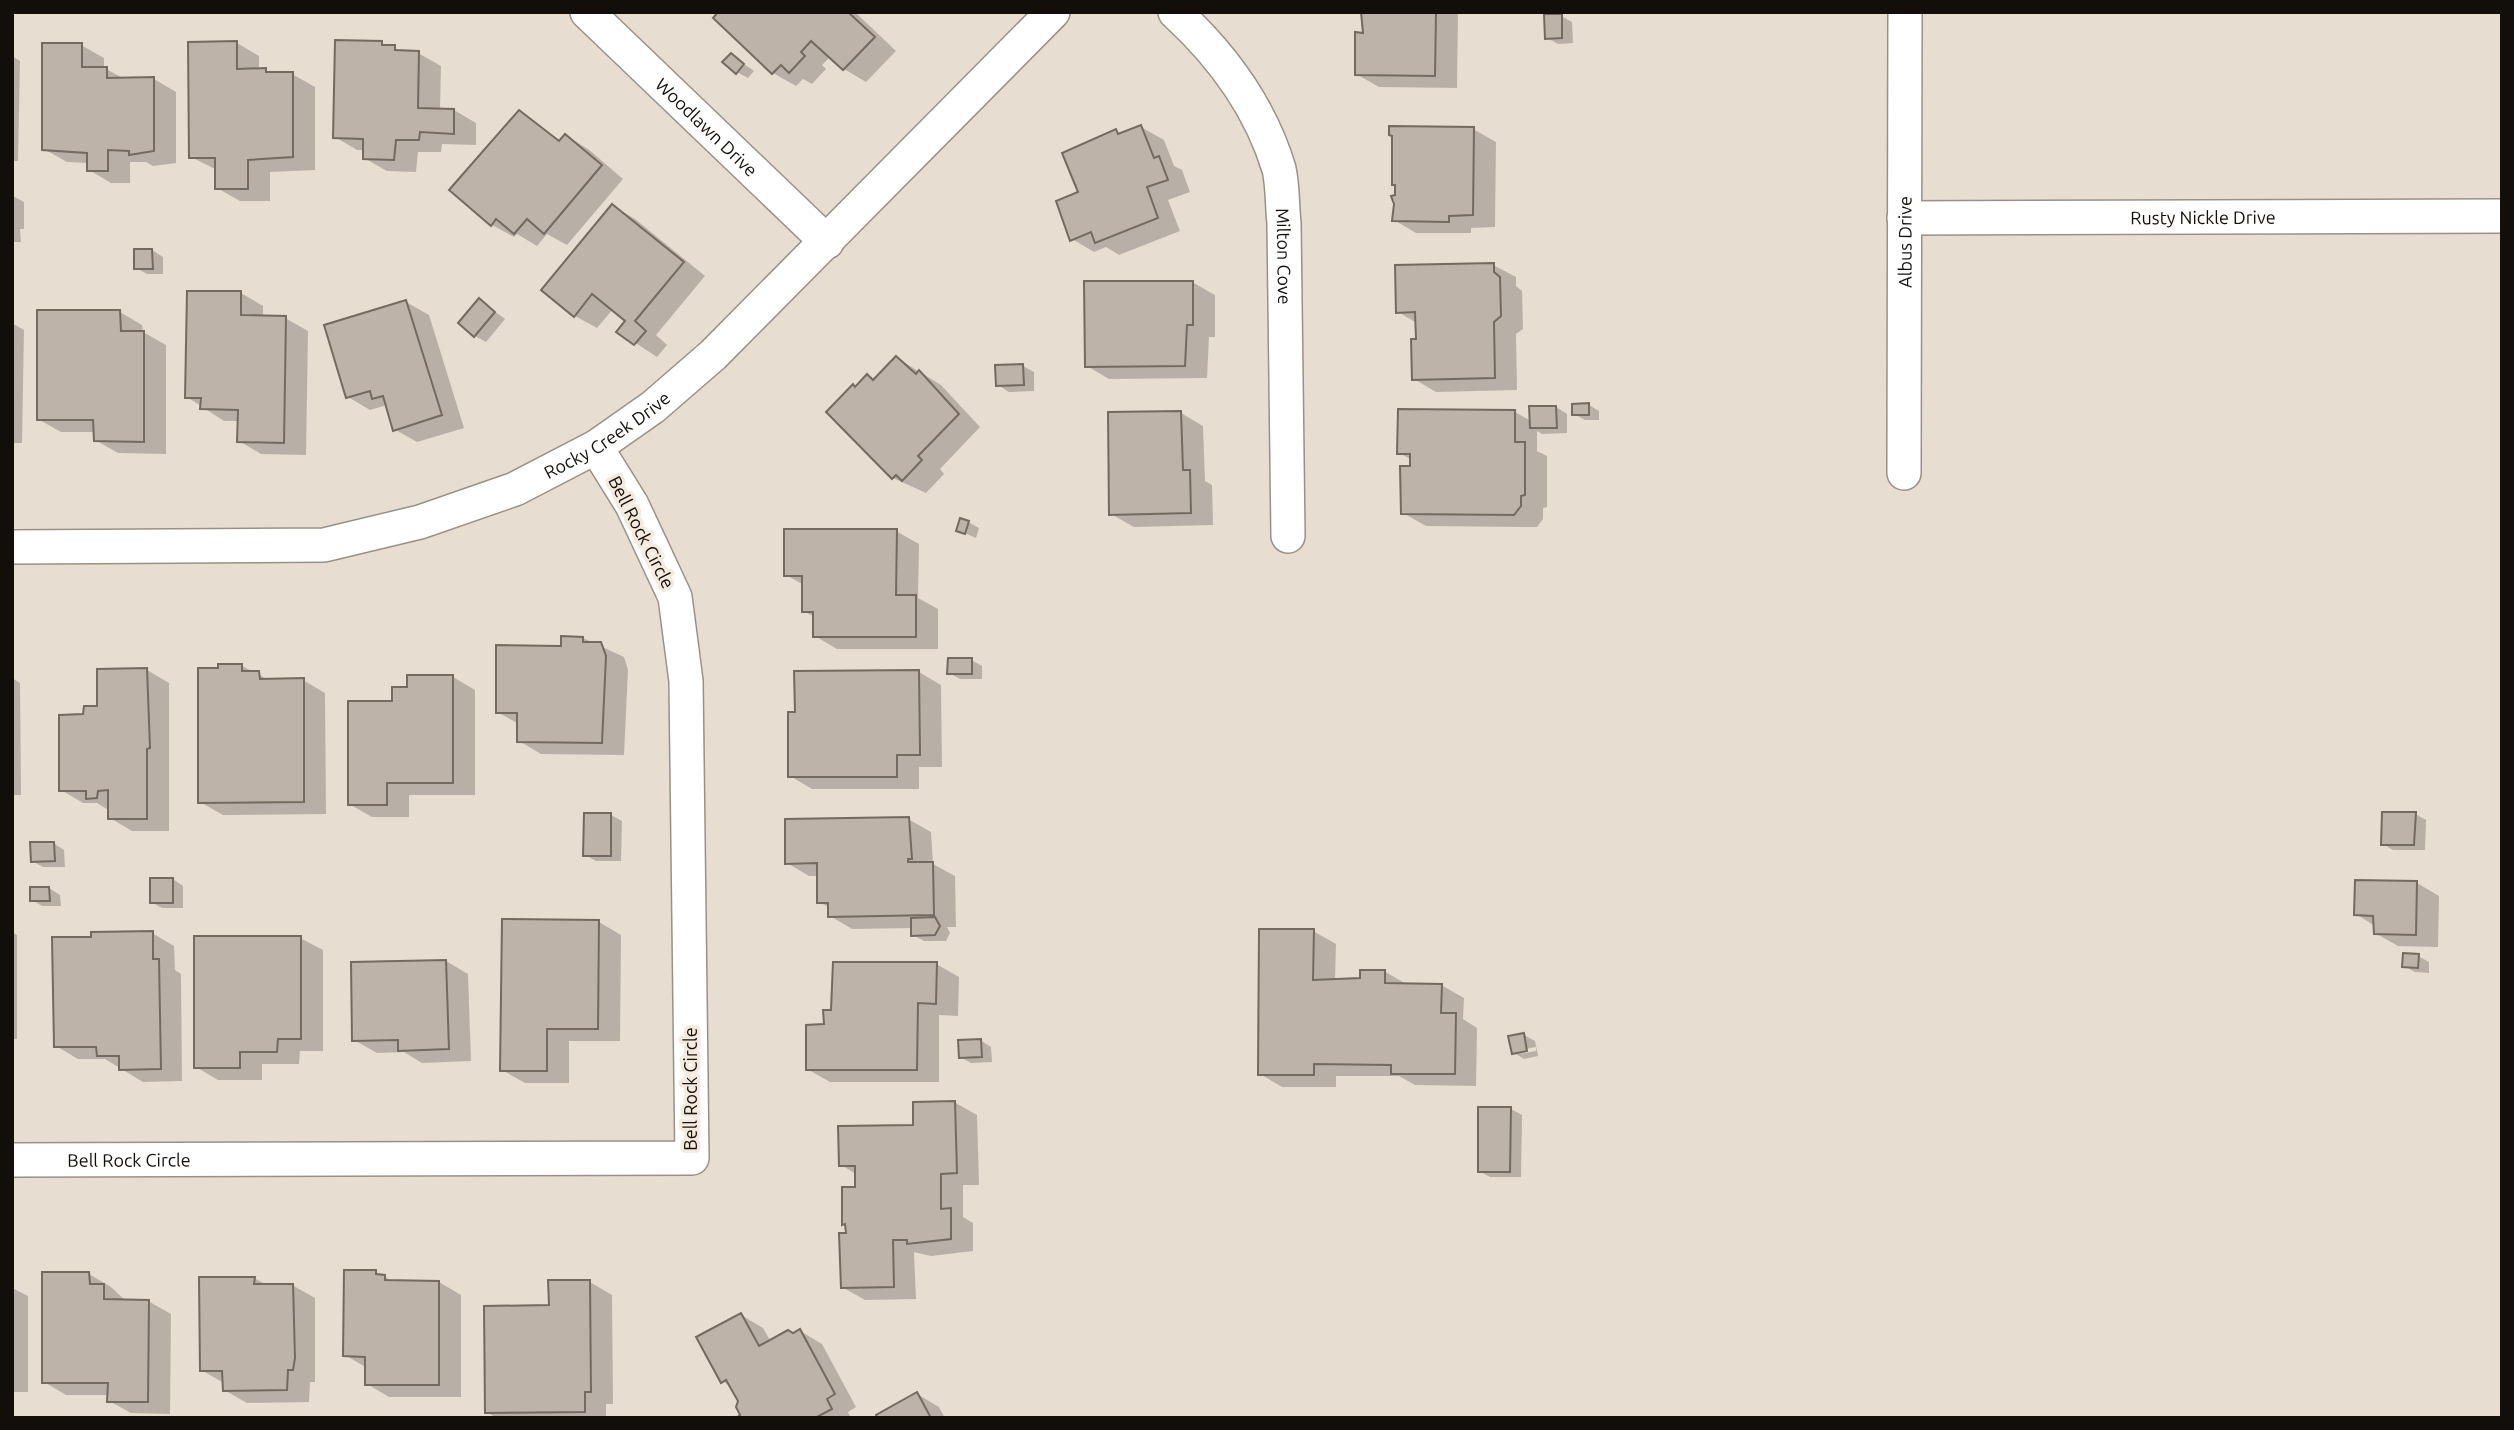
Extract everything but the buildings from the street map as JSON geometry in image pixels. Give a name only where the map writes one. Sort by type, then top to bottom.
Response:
[{"type":"street","name":"Woodlawn Drive","points":[[587,12],[827,242]]},
{"type":"street","name":"Rocky Creek Drive","points":[[12,547],[324,545],[420,522],[515,489],[596,447],[653,407],[713,355],[1053,12]]},
{"type":"street","name":"Milton Cove","points":[[1175,12],[1208,43],[1257,110],[1279,172],[1284,223],[1288,536]]},
{"type":"street","name":"Albus Drive","points":[[1904,473],[1905,12]]},
{"type":"street","name":"Rusty Nickle Drive","points":[[1904,218],[2502,216]]},
{"type":"street","name":"Bell Rock Circle","points":[[12,1160],[692,1158],[686,681],[675,597],[632,505],[596,447]]}]
